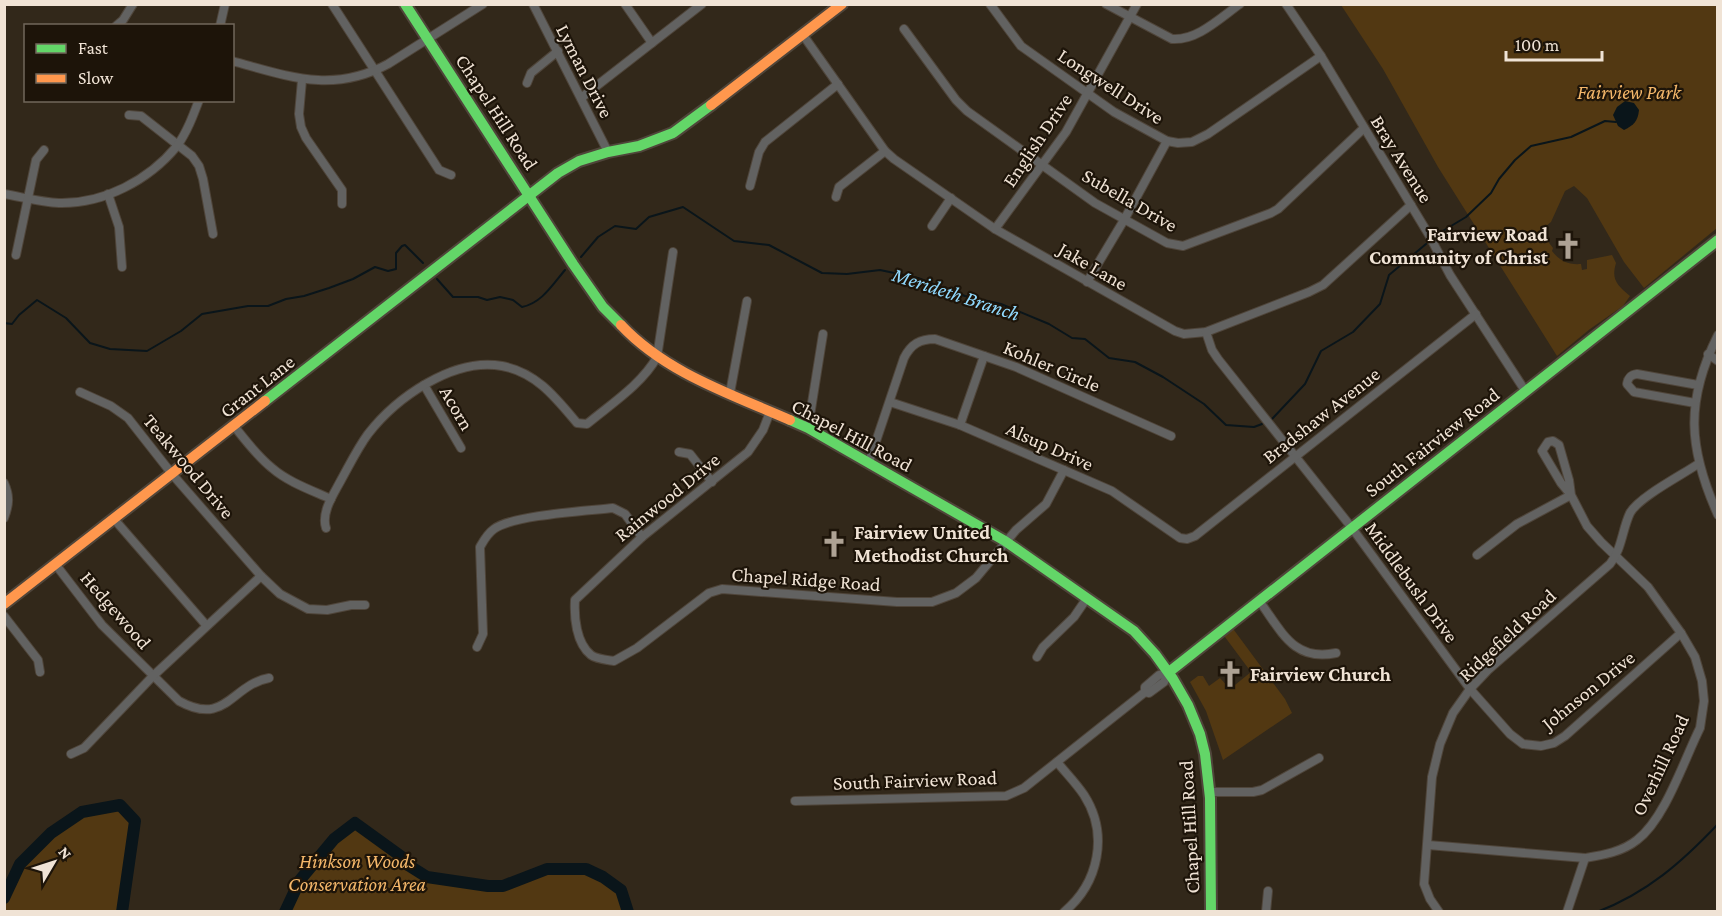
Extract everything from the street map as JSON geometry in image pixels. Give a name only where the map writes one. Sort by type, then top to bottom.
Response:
[{"type":"street","points":[[118,24],[133,4]]},
{"type":"street","points":[[220,24],[225,4]]},
{"type":"street","points":[[332,4],[439,170],[451,175]]},
{"type":"street","name":"Chapel Hill Road","points":[[405,4],[569,258],[603,306],[631,336],[657,357],[684,373],[808,428],[1005,542],[1134,631],[1169,672],[1183,694],[1201,736],[1209,792],[1211,912]]},
{"type":"street","points":[[234,62],[302,80],[349,79],[375,70],[427,39],[471,7],[483,4]]},
{"type":"street","name":"Lyman Drive","points":[[533,4],[608,152]]},
{"type":"street","points":[[625,4],[652,43]]},
{"type":"street","points":[[581,98],[702,4]]},
{"type":"street","name":"Longwell Drive","points":[[990,4],[1021,46],[1114,112],[1167,141],[1178,143],[1192,142],[1208,134],[1321,56]]},
{"type":"street","points":[[1106,4],[1172,39],[1182,40],[1192,37],[1240,4]]},
{"type":"street","name":"English Drive","points":[[996,229],[1066,132],[1137,4]]},
{"type":"street","name":"Bray Avenue","points":[[1286,4],[1321,56],[1430,235],[1450,275],[1526,392]]},
{"type":"street","name":"Grant Lane","points":[[4,604],[558,173],[572,165],[608,152],[639,146],[673,133],[840,5]]},
{"type":"street","name":"Subella Drive","points":[[904,29],[956,100],[967,111],[1095,203],[1167,243],[1183,246],[1278,209],[1364,128]]},
{"type":"street","name":"Jake Lane","points":[[803,35],[885,151],[894,159],[996,229],[1087,282],[1184,334],[1206,332],[1323,285],[1411,205]]},
{"type":"street","points":[[527,83],[531,73],[558,51]]},
{"type":"street","points":[[302,80],[299,114],[302,127],[306,138],[342,190],[342,204]]},
{"type":"street","points":[[750,186],[759,152],[765,142],[838,84]]},
{"type":"street","points":[[4,194],[59,203],[82,201],[129,185],[164,160],[178,144],[192,121],[198,102]]},
{"type":"street","points":[[129,115],[141,117],[192,156],[199,166],[203,179],[213,234]]},
{"type":"street","points":[[1087,282],[1167,141]]},
{"type":"street","points":[[16,255],[36,160],[44,150]]},
{"type":"street","points":[[836,197],[839,187],[885,151]]},
{"type":"street","points":[[108,194],[119,227],[123,267]]},
{"type":"street","points":[[932,226],[951,198]]},
{"type":"street","name":"South Fairview Road","points":[[795,801],[1006,796],[1024,788],[1145,692],[1149,693],[1164,682],[1169,672],[1718,240]]},
{"type":"street","points":[[326,528],[323,521],[331,499],[368,434],[394,407],[424,385],[463,369],[501,366],[526,374],[549,390],[577,423],[587,424],[640,379],[651,368],[657,357],[673,252]]},
{"type":"street","points":[[730,393],[747,301]]},
{"type":"street","name":"Bradshaw Avenue","points":[[1187,539],[1195,536],[1476,314]]},
{"type":"street","name":"Middlebush Drive","points":[[1206,332],[1212,350],[1218,359],[1352,528],[1470,688],[1510,734]]},
{"type":"street","points":[[808,428],[823,334]]},
{"type":"street","points":[[1718,335],[1708,354],[1698,385],[1694,433],[1698,464],[1718,514]]},
{"type":"street","name":"Kohler Circle","points":[[890,402],[909,349],[918,342],[935,339],[1016,367],[1171,436]]},
{"type":"street","points":[[1708,354],[1718,361]]},
{"type":"street","points":[[960,425],[984,356]]},
{"type":"street","points":[[1695,403],[1634,392],[1627,384],[1627,379],[1636,374],[1698,385]]},
{"type":"street","name":"Acorn","points":[[424,385],[461,448]]},
{"type":"street","name":"Teakwood Drive","points":[[80,392],[111,406],[128,418],[172,474],[261,576],[280,594],[308,609],[327,610],[351,605],[365,605]]},
{"type":"street","points":[[868,462],[890,402]]},
{"type":"street","name":"Alsup Drive","points":[[890,402],[960,425],[1112,491],[1180,538],[1187,539]]},
{"type":"street","name":"Rainwood Drive","points":[[575,600],[642,537],[748,452],[763,430],[770,412]]},
{"type":"street","points":[[234,426],[255,453],[274,470],[331,499]]},
{"type":"street","name":"Overhill Road","points":[[1428,845],[1585,858],[1623,849],[1637,841],[1659,815],[1700,728],[1704,701],[1702,681],[1695,657],[1648,586],[1587,526],[1571,495],[1542,451],[1548,442],[1553,441],[1558,445],[1569,480],[1571,495]]},
{"type":"street","points":[[679,452],[690,454],[712,482]]},
{"type":"street","name":"Ridgefield Road","points":[[1439,912],[1424,884],[1432,777],[1440,744],[1453,713],[1470,688],[1488,670],[1610,564],[1617,556],[1631,512],[1641,501],[1698,464]]},
{"type":"street","points":[[1005,542],[1046,504],[1064,470]]},
{"type":"street","points":[[4,483],[9,505],[4,518]]},
{"type":"street","points":[[1478,555],[1517,524],[1571,495]]},
{"type":"street","points":[[477,647],[483,634],[480,547],[495,527],[512,520],[613,508],[625,514],[642,537]]},
{"type":"street","points":[[114,519],[206,625]]},
{"type":"street","name":"Chapel Ridge Road","points":[[575,600],[574,616],[582,643],[591,655],[614,661],[637,648],[709,592],[739,589],[897,602],[932,602],[956,593],[976,578],[1005,542]]},
{"type":"street","name":"Hedgewood","points":[[56,565],[102,625],[179,701],[192,708],[208,710],[225,704],[257,680],[269,678]]},
{"type":"street","points":[[72,754],[84,748],[153,676],[261,576]]},
{"type":"street","points":[[1037,657],[1043,647],[1074,617],[1087,598]]},
{"type":"street","points":[[1260,602],[1295,647],[1309,655],[1323,656],[1336,653]]},
{"type":"street","points":[[4,616],[38,660],[40,672]]},
{"type":"street","name":"Johnson Drive","points":[[1510,734],[1523,744],[1541,746],[1554,743],[1565,736],[1681,633]]},
{"type":"street","points":[[1209,792],[1262,790],[1319,758]]},
{"type":"street","points":[[1057,762],[1084,795],[1096,820],[1098,855],[1089,882],[1077,900],[1064,912]]},
{"type":"street","points":[[1567,912],[1585,858]]},
{"type":"street","points":[[1266,912],[1268,891]]},
{"type":"green space","name":"Fairview Park","points":[[1341,5],[1717,5],[1717,228],[1644,288],[1624,262],[1587,198],[1574,186],[1565,191],[1551,222],[1540,231],[1553,248],[1552,251],[1565,262],[1581,264],[1582,270],[1587,269],[1587,260],[1612,255],[1616,263],[1614,274],[1616,282],[1630,296],[1623,306],[1557,356],[1438,167],[1383,69]]},
{"type":"green space","points":[[1231,626],[1285,699],[1292,713],[1223,760],[1206,711],[1190,682],[1198,676],[1203,676],[1209,686],[1220,678],[1230,689],[1251,672],[1222,633]]},
{"type":"green space","points":[[120,805],[135,821],[122,911],[5,911],[5,898],[20,864],[51,833],[82,812]]},
{"type":"green space","name":"Hinkson Woods Conservation Area","points":[[355,823],[402,857],[408,865],[427,877],[503,886],[547,869],[586,869],[603,877],[621,890],[628,911],[285,911],[300,880],[334,839]]},
{"type":"shaded area","points":[[1625,101],[1634,103],[1639,110],[1635,122],[1624,130],[1618,126],[1613,115],[1617,107]]},
{"type":"waterway","name":"Merideth Branch","points":[[1436,235],[1466,217],[1491,193],[1515,160],[1531,146],[1571,137],[1605,121],[1616,122]]},
{"type":"waterway","name":"Merideth Branch","points":[[581,257],[598,237],[615,226],[636,229],[649,217],[683,207],[734,241],[769,245],[822,273],[847,274],[880,270],[918,278],[965,296],[1001,304],[1049,324],[1072,338],[1085,339],[1109,358],[1135,362],[1163,377],[1204,404],[1226,425],[1254,427],[1262,424]]},
{"type":"waterway","name":"Merideth Branch","points":[[1272,419],[1305,384],[1321,351],[1353,332],[1380,304],[1389,275],[1426,244]]},
{"type":"waterway","name":"Merideth Branch","points":[[4,323],[12,324],[37,300],[66,318],[90,343],[110,349],[147,351],[181,331],[202,314],[248,306],[268,306],[329,288],[375,267],[388,271],[396,269],[396,253],[405,245],[423,263]]},
{"type":"waterway","name":"Merideth Branch","points":[[437,279],[453,297],[478,297],[487,300],[500,297],[513,300],[522,307],[541,297],[565,270]]},
{"type":"waterway","points":[[4,898],[20,864],[51,833],[82,812],[120,805],[135,821],[122,912]]},
{"type":"waterway","points":[[285,912],[300,880],[334,839],[355,823],[402,857],[408,865],[427,877],[503,886],[547,869],[586,869],[603,877],[621,890],[628,912]]},
{"type":"waterway","points":[[1597,912],[1648,886],[1677,864],[1718,824]]},
{"type":"traffic: fast","points":[[405,4],[573,264],[603,307],[621,325]]},
{"type":"traffic: fast","points":[[265,401],[558,173],[579,161],[639,146],[673,133],[711,105]]},
{"type":"traffic: fast","points":[[1169,672],[1718,240]]},
{"type":"traffic: fast","points":[[790,420],[808,428],[1005,541],[1134,631],[1155,654],[1188,705],[1200,734],[1205,754],[1210,798],[1211,912]]},
{"type":"traffic: slow","points":[[711,105],[842,4]]},
{"type":"traffic: slow","points":[[621,325],[658,356],[700,381],[790,420]]},
{"type":"traffic: slow","points":[[4,604],[265,401]]},
{"type":"place","name":"Fairview Road Community of Christ","points":[[1568,246]]},
{"type":"place","name":"Fairview United Methodist Church","points":[[834,544]]},
{"type":"place","name":"Fairview Church","points":[[1230,674]]}]
